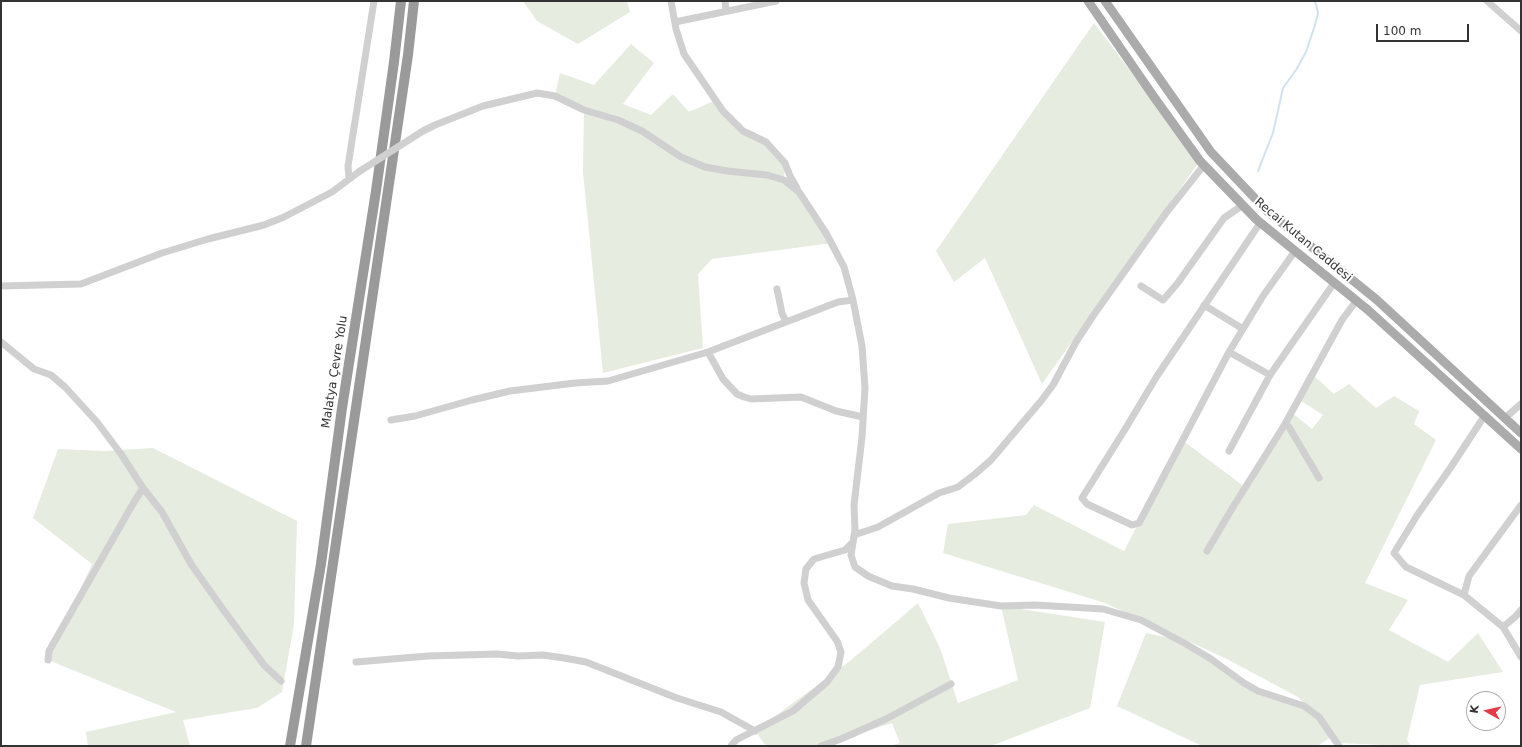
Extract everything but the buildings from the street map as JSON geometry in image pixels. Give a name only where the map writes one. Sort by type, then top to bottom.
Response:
[{"type":"highway","name":"Malatya Çevre Yolu","points":[[290,746],[320,564],[342,408],[376,191],[401,1]]},
{"type":"highway","points":[[306,746],[405,78],[414,1]]},
{"type":"main road","name":"Recai Kutan Caddesi","points":[[1088,1],[1154,97],[1204,165],[1260,223],[1356,301],[1485,415],[1521,450]]},
{"type":"main road","name":"Recai Kutan Caddesi","points":[[1105,1],[1210,152],[1266,210],[1377,300],[1521,433]]},
{"type":"street","points":[[349,179],[348,166],[374,1]]},
{"type":"street","points":[[671,1],[684,54],[723,111],[743,131],[766,142],[785,163],[799,192],[826,233],[844,267],[853,300],[862,346],[865,388],[854,505],[854,538],[852,555],[856,567]]},
{"type":"street","points":[[724,1],[726,10]]},
{"type":"street","points":[[675,22],[726,10],[776,1]]},
{"type":"street","points":[[1487,1],[1521,31]]},
{"type":"street","points":[[1,286],[81,284],[162,253],[271,222],[332,192],[360,171],[435,124],[483,106],[536,94],[555,96],[584,110],[618,120],[642,131],[681,157],[705,167],[768,175],[784,180],[799,192]]},
{"type":"street","points":[[731,746],[736,740],[793,711],[827,682],[838,667],[841,652],[837,641],[808,600],[804,584],[806,569],[814,559],[845,550],[854,538],[878,527],[939,493],[958,486],[975,474],[990,460],[1045,396],[1066,362],[1076,342],[1098,310],[1166,213],[1204,165]]},
{"type":"street","points":[[1141,286],[1163,300],[1177,284],[1224,218],[1243,205]]},
{"type":"street","points":[[1260,223],[1158,376],[1082,498],[1087,504],[1132,524],[1139,523],[1243,329],[1262,296],[1295,251]]},
{"type":"street","points":[[1229,451],[1270,375],[1334,283]]},
{"type":"street","points":[[777,289],[782,313],[786,322]]},
{"type":"street","points":[[391,420],[415,416],[510,391],[575,383],[608,381],[708,352],[838,302],[853,300]]},
{"type":"street","points":[[1207,551],[1285,424],[1342,320],[1356,301]]},
{"type":"street","points":[[1204,306],[1243,329]]},
{"type":"street","points":[[1,342],[34,369],[51,375],[101,427],[122,454],[143,488],[162,512],[192,564],[222,608],[264,665],[281,681]]},
{"type":"street","points":[[708,352],[723,379],[737,394],[744,397],[751,399],[801,397],[836,411],[863,417]]},
{"type":"street","points":[[1230,352],[1270,375]]},
{"type":"street","points":[[1505,418],[1521,404]]},
{"type":"street","points":[[1485,415],[1418,514],[1394,553],[1406,567],[1464,595],[1503,627],[1521,657]]},
{"type":"street","points":[[1285,424],[1289,427],[1319,478]]},
{"type":"street","points":[[48,660],[49,651],[52,645],[143,488]]},
{"type":"street","points":[[1464,595],[1469,576],[1521,505]]},
{"type":"street","points":[[838,552],[847,557],[856,567],[868,576],[892,586],[949,598],[1001,606],[1034,605],[1103,610],[1141,620],[1211,659],[1244,683],[1258,691],[1304,706],[1318,717],[1339,746]]},
{"type":"street","points":[[1503,627],[1521,610]]},
{"type":"street","points":[[356,662],[428,656],[497,654],[518,656],[542,655],[564,658],[586,662],[677,698],[721,712],[755,730]]},
{"type":"street","points":[[821,746],[841,739],[886,719],[951,684]]},
{"type":"shaded area","points":[[523,1],[627,1],[630,12],[578,44],[537,21]]},
{"type":"shaded area","points":[[1094,23],[1199,162],[1042,384],[985,258],[954,282],[936,251]]},
{"type":"shaded area","points":[[631,44],[654,63],[623,104],[651,115],[673,94],[689,112],[716,100],[743,131],[766,142],[785,163],[784,180],[799,192],[832,243],[712,259],[698,274],[703,348],[603,373],[583,172],[584,110],[555,96],[560,73],[594,85]]},
{"type":"shaded area","points":[[1312,374],[1334,394],[1349,384],[1376,408],[1394,396],[1419,411],[1414,424],[1436,440],[1365,583],[1408,600],[1389,630],[1448,662],[1478,633],[1503,672],[1420,685],[1407,740],[1411,746],[1337,743],[1332,737],[1317,746],[1202,746],[1117,706],[1146,633],[1179,640],[1251,687],[1304,706],[1313,715],[1298,697],[1225,658],[1105,603],[943,553],[948,524],[1026,515],[1034,505],[1124,551],[1182,440],[1245,487],[1291,412],[1312,429],[1323,415],[1298,399]]},
{"type":"shaded area","points":[[153,448],[297,521],[294,624],[282,692],[257,708],[183,720],[190,746],[88,746],[86,732],[176,712],[48,660],[92,564],[33,518],[58,449],[105,451]]},
{"type":"shaded area","points":[[918,603],[940,648],[958,703],[1018,680],[1001,606],[1105,622],[1090,708],[991,746],[889,746],[900,743],[892,723],[821,746],[766,746],[755,731],[850,661]]},
{"type":"waterway","points":[[1258,171],[1273,133],[1283,88],[1296,70],[1306,52],[1314,28],[1318,14],[1314,1]]}]
